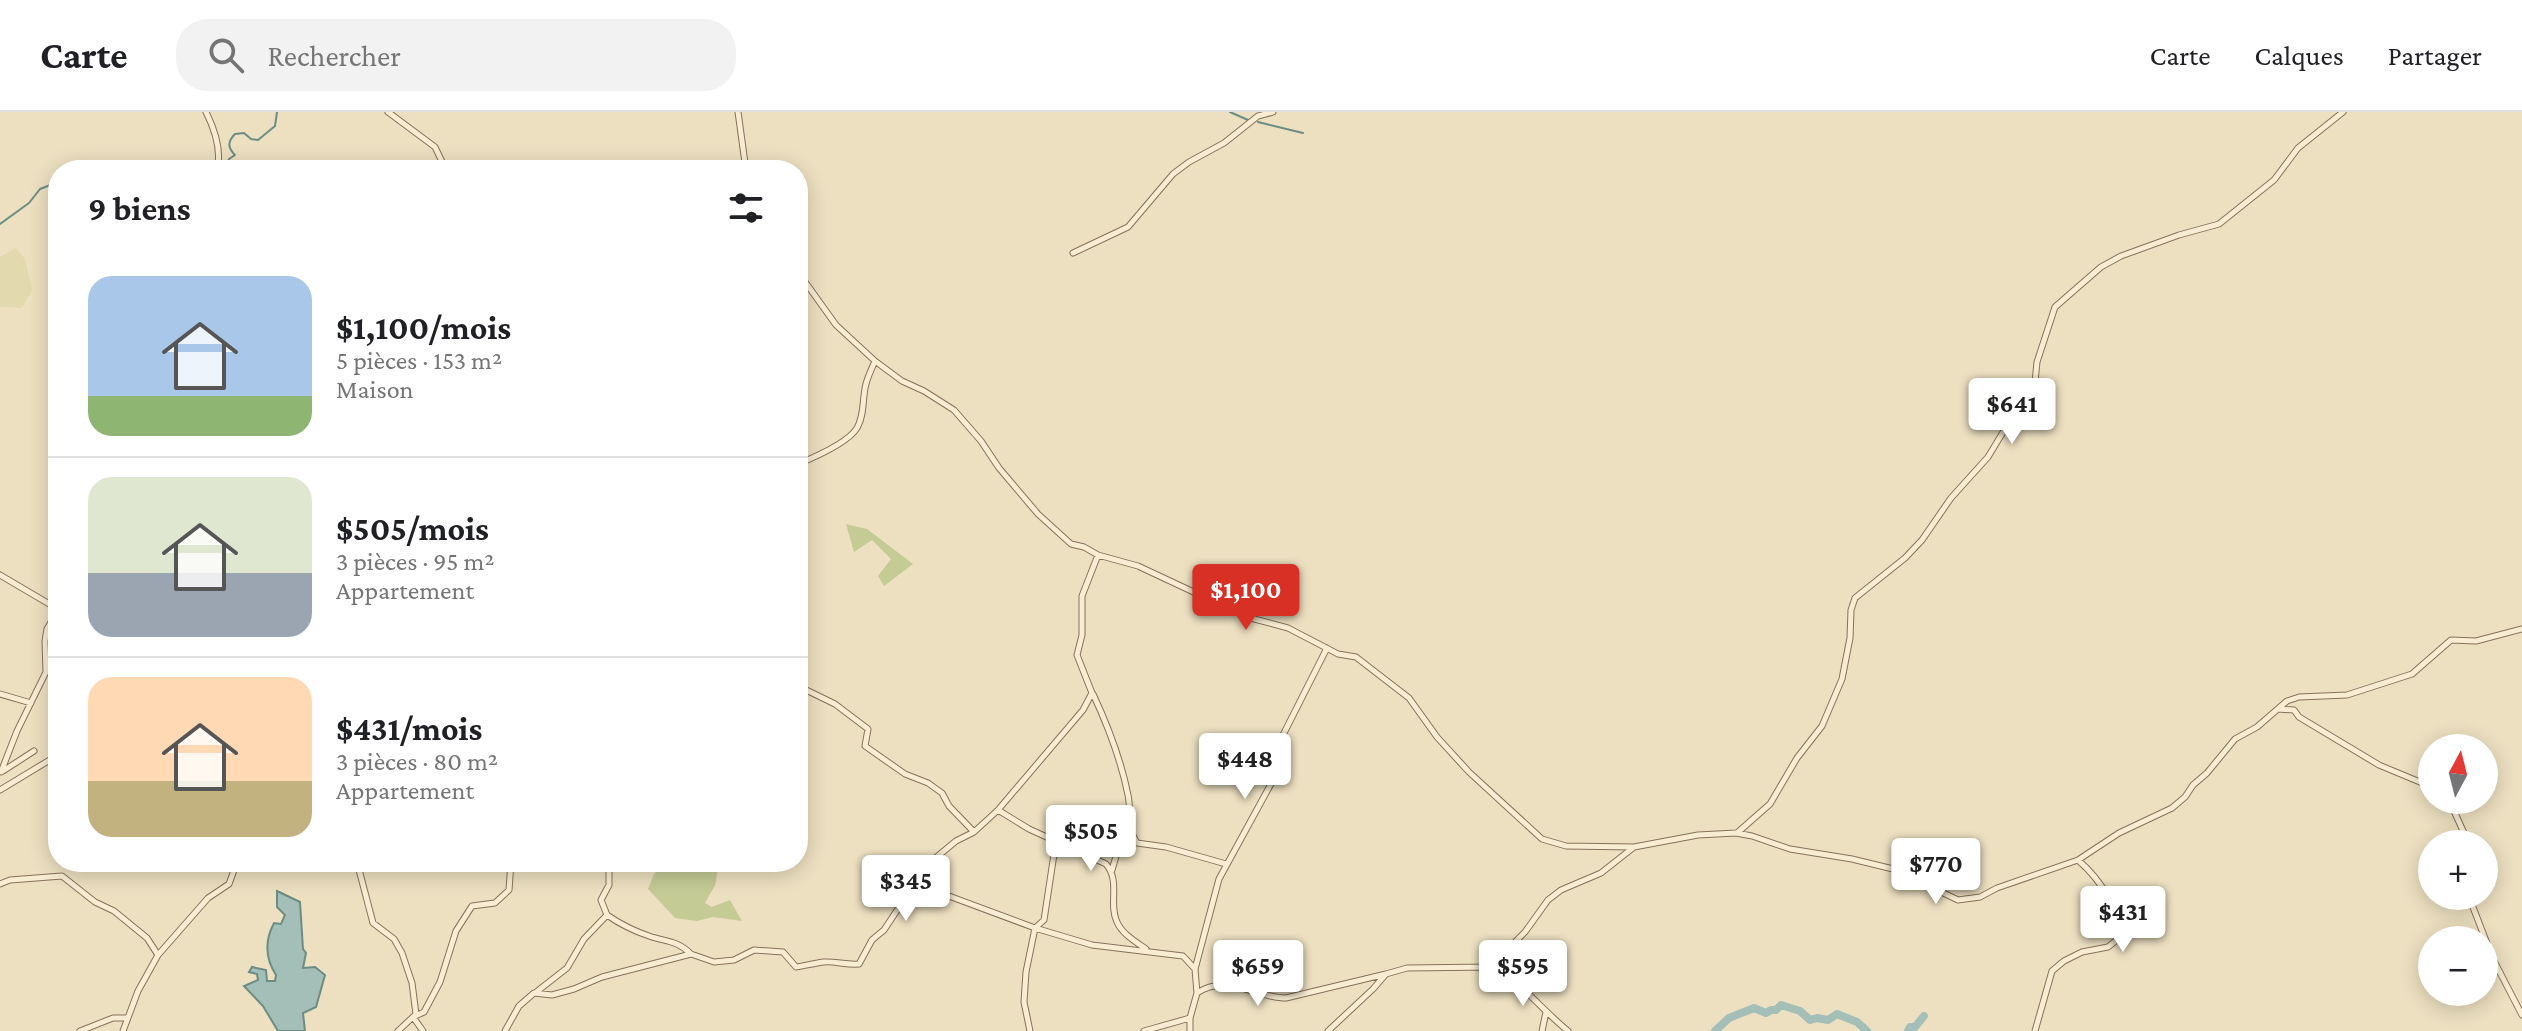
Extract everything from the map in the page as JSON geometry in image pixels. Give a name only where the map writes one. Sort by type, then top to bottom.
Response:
[{"type":"street","points":[[206,112],[216,133],[219,160]]},
{"type":"street","points":[[388,112],[435,147],[441,160]]},
{"type":"street","points":[[738,112],[745,160]]},
{"type":"street","points":[[1073,253],[1128,227],[1173,174],[1224,143],[1258,116],[1273,112]]},
{"type":"street","points":[[1736,833],[1770,804],[1797,758],[1822,726],[1842,679],[1855,598],[1905,558],[1922,540],[1951,498],[1988,457],[2014,414],[2034,392],[2037,362],[2055,307],[2101,267],[2121,256],[2219,224],[2274,180],[2298,148],[2343,112]]},
{"type":"street","points":[[808,286],[836,325],[875,361],[902,381],[954,410],[1038,514],[1071,544],[1138,566],[1247,617],[1288,628],[1338,654],[1356,657],[1409,698],[1437,737],[1469,772],[1542,839],[1566,846],[1634,847],[1698,835],[1736,833],[1790,849],[1893,869],[1960,900],[1980,897],[1997,888],[2078,860],[2119,833],[2164,813],[2181,802],[2230,745],[2277,709],[2299,697],[2347,695],[2412,674],[2451,640],[2476,641],[2522,629]]},
{"type":"street","points":[[808,459],[830,449],[858,427],[865,387],[875,361]]},
{"type":"street","points":[[1098,555],[1082,596],[1082,635],[1077,655],[1112,736],[1129,797],[1130,832],[1137,843],[1166,847],[1227,864]]},
{"type":"street","points":[[0,575],[48,603]]},
{"type":"street","points":[[1,773],[46,672],[48,627]]},
{"type":"street","points":[[1190,1031],[1197,993],[1195,969],[1219,879],[1284,760],[1283,735],[1327,648]]},
{"type":"street","points":[[808,691],[835,704],[868,729],[865,746],[905,774],[928,783],[942,793],[949,806],[974,832]]},
{"type":"street","points":[[609,872],[609,885],[601,900],[607,915],[650,937],[682,944],[691,954],[714,962],[734,960],[754,950],[771,949],[783,952],[796,967],[824,962],[859,964],[872,940],[884,930],[927,865],[956,841],[974,832],[998,810],[1083,710],[1092,693]]},
{"type":"street","points":[[0,694],[31,703]]},
{"type":"street","points":[[2277,709],[2294,710],[2299,717],[2379,765],[2418,781]]},
{"type":"street","points":[[1,773],[34,751]]},
{"type":"street","points":[[0,790],[48,761]]},
{"type":"street","points":[[998,810],[1029,829],[1106,864],[1112,871]]},
{"type":"street","points":[[1129,822],[1125,826],[1112,871],[1113,907],[1117,924],[1149,952]]},
{"type":"street","points":[[1030,1031],[1024,1002],[1026,972],[1035,928],[1044,920],[1056,841]]},
{"type":"street","points":[[1490,967],[1525,932],[1554,894],[1591,879],[1634,847]]},
{"type":"street","points":[[2035,1031],[2052,971],[2082,952],[2108,947],[2118,939],[2119,923],[2115,908],[2095,874],[2078,860]]},
{"type":"street","points":[[123,1031],[126,1018],[158,955],[208,898],[229,884],[233,872]]},
{"type":"street","points":[[360,872],[373,923],[394,939],[412,983],[416,1014],[398,1031]]},
{"type":"street","points":[[413,1017],[424,1012],[440,982],[462,919],[472,906],[495,903],[509,890],[510,872]]},
{"type":"street","points":[[0,884],[10,880],[62,876],[147,938],[158,955]]},
{"type":"street","points":[[914,883],[1035,928],[1092,945],[1183,956],[1195,969]]},
{"type":"street","points":[[2474,910],[2493,959],[2522,1015]]},
{"type":"street","points":[[505,1031],[519,1006],[567,968],[584,939],[607,915]]},
{"type":"street","points":[[534,993],[552,995],[602,977],[691,954]]},
{"type":"street","points":[[1197,993],[1214,985],[1223,985],[1286,998],[1407,968],[1490,967],[1507,975],[1531,994],[1568,1031]]},
{"type":"street","points":[[1328,1031],[1386,974]]},
{"type":"street","points":[[1542,1031],[1546,1012]]},
{"type":"street","points":[[413,1017],[423,1031]]},
{"type":"street","points":[[80,1031],[113,1018],[126,1018]]},
{"type":"street","points":[[1144,1031],[1190,1018]]},
{"type":"shaded area","points":[[16,248],[25,259],[32,290],[22,308],[0,307],[0,257]]},
{"type":"green space","points":[[846,524],[867,529],[913,564],[884,586],[878,576],[891,559],[872,540],[854,552]]},
{"type":"green space","points":[[718,872],[715,885],[705,903],[712,907],[730,900],[742,921],[713,917],[697,921],[675,918],[648,889],[654,874]]},
{"type":"water","points":[[277,891],[300,902],[303,949],[306,953],[303,968],[315,967],[325,975],[316,1007],[303,1013],[305,1031],[278,1031],[263,1006],[244,986],[258,980],[257,974],[249,972],[252,967],[266,970],[267,981],[275,981],[276,975],[268,956],[268,942],[274,923],[281,924],[285,915],[277,907]]},
{"type":"waterway","points":[[229,160],[235,155],[229,144],[235,134],[244,133],[258,140],[275,126],[277,112]]},
{"type":"waterway","points":[[1230,112],[1248,120]]},
{"type":"waterway","points":[[1258,122],[1303,133]]},
{"type":"waterway","points":[[0,224],[29,203],[40,189],[48,186]]},
{"type":"waterway","points":[[1715,1031],[1729,1018],[1754,1008],[1766,1013],[1781,1005],[1800,1011],[1810,1020],[1828,1020],[1837,1014],[1857,1022],[1867,1031]]},
{"type":"waterway","points":[[1908,1031],[1924,1016]]}]
